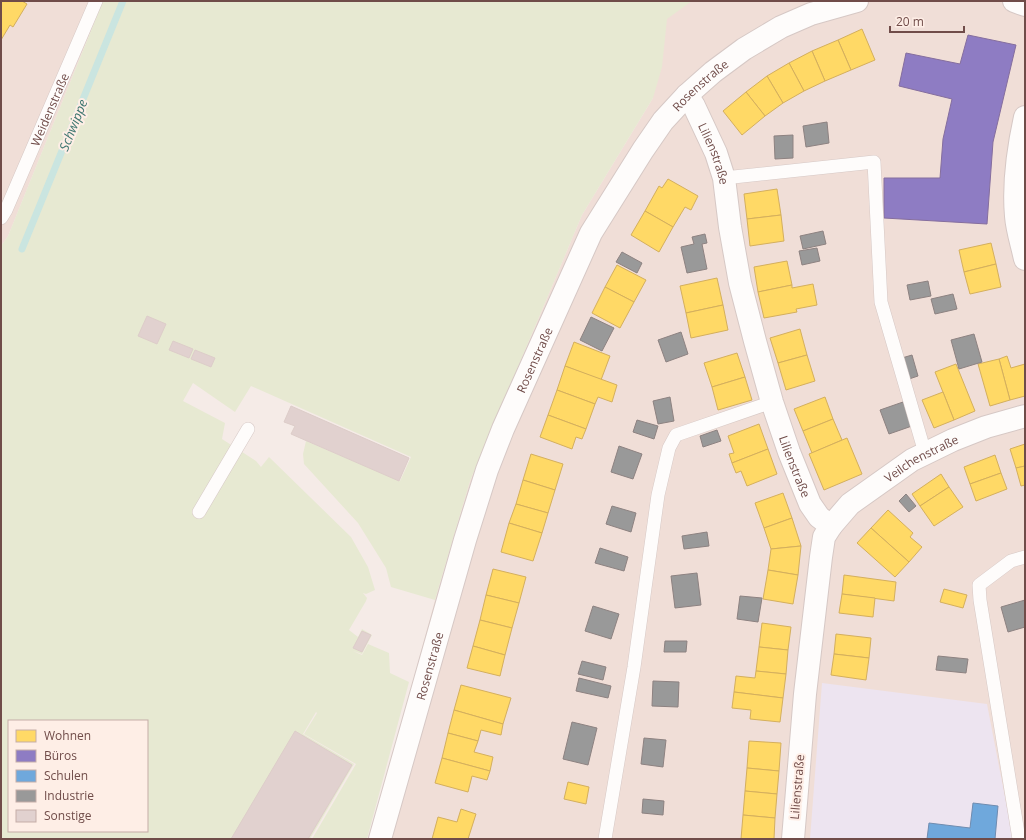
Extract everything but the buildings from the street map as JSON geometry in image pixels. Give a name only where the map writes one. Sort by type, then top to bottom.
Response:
[{"type":"street","name":"Rosenstraße","points":[[380,839],[465,540],[487,470],[503,429],[591,233],[663,121],[687,95],[713,72],[744,49],[781,27],[811,14],[857,1]]},
{"type":"street","points":[[1014,1],[1025,5]]},
{"type":"street","name":"Lilienstraße","points":[[687,95],[714,147],[724,178],[730,228],[740,283],[754,341],[772,402],[789,452],[810,504],[819,517],[831,526],[824,537],[821,557],[806,694],[793,839]]},
{"type":"street","points":[[1025,117],[1017,162],[1015,189],[1016,217],[1025,259]]},
{"type":"street","name":"Veilchenstraße","points":[[831,526],[850,504],[912,460],[953,440],[986,427],[1025,416]]},
{"type":"lane","name":"Weidenstraße","points":[[1,218],[6,210],[96,1]]},
{"type":"lane","points":[[724,178],[874,162],[881,302],[925,453]]},
{"type":"lane","points":[[605,839],[634,668],[658,495],[669,448],[676,435],[772,402]]},
{"type":"lane","points":[[199,512],[248,428]]},
{"type":"lane","points":[[1020,839],[980,600],[979,585],[1011,561],[1025,557]]},
{"type":"shaded area","points":[[1,1],[103,1],[8,236],[1,246]]},
{"type":"shaded area","points":[[636,1],[1025,1],[1025,839],[370,839],[435,600],[470,481],[582,215],[653,98]]},
{"type":"shaded area","points":[[822,683],[987,704],[1013,839],[810,839]]},
{"type":"green space","points":[[103,1],[692,1],[667,19],[662,67],[653,98],[582,215],[470,481],[435,600],[391,587],[386,568],[358,523],[304,464],[303,454],[306,441],[400,481],[411,457],[251,386],[235,412],[193,383],[183,401],[225,423],[222,439],[256,461],[261,467],[269,457],[351,537],[368,567],[375,590],[366,594],[363,593],[367,598],[366,601],[349,630],[358,637],[362,629],[372,635],[362,654],[353,651],[362,655],[368,644],[389,653],[390,673],[409,682],[367,839],[312,839],[356,764],[304,734],[317,713],[316,712],[303,734],[354,764],[310,839],[1,839],[1,246],[8,236]]},
{"type":"waterway","name":"Schwippe","points":[[22,249],[123,1]]}]
